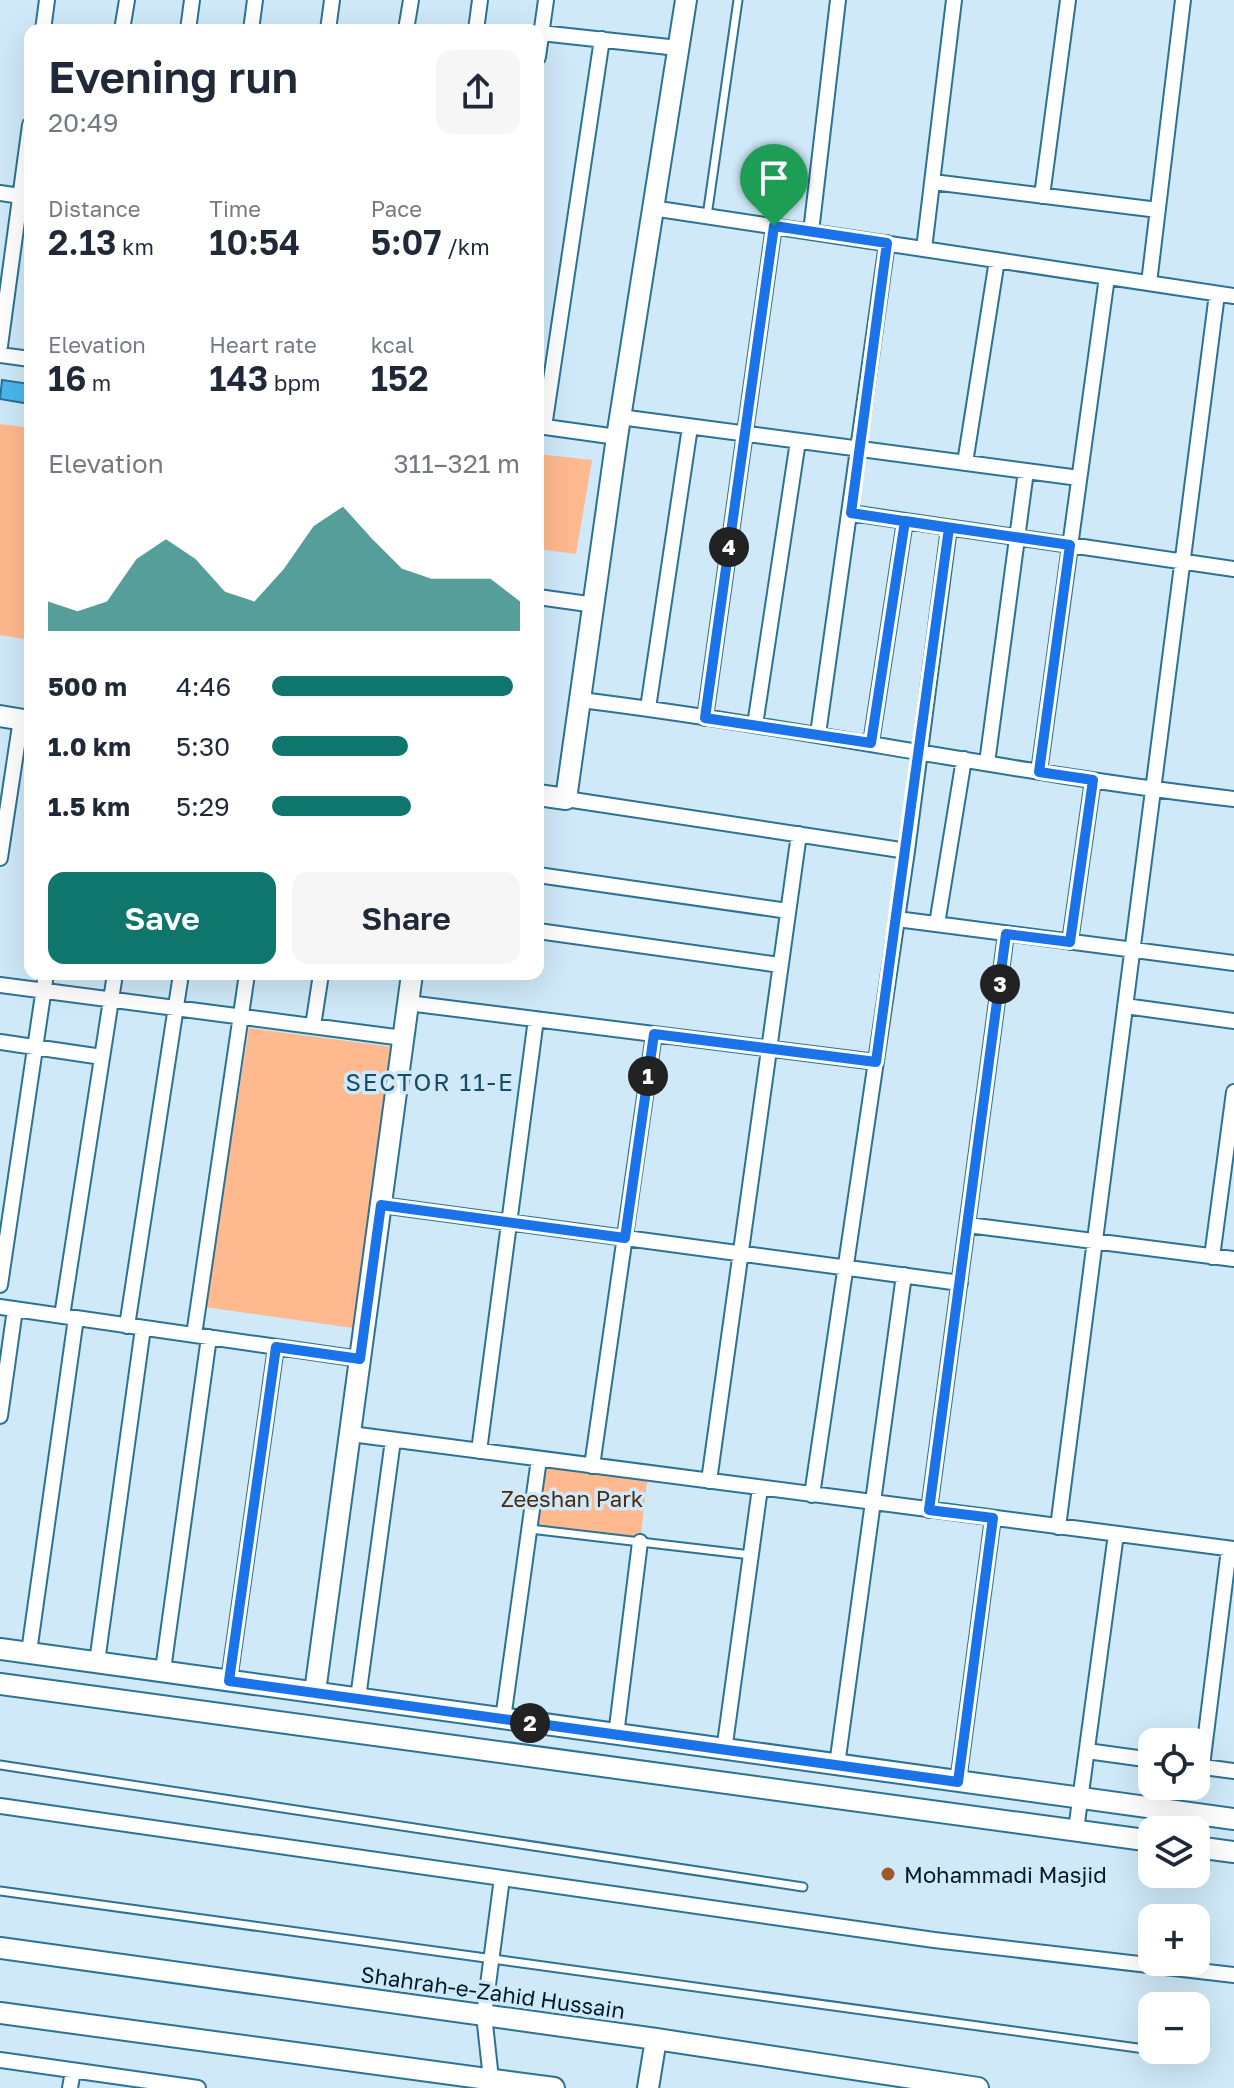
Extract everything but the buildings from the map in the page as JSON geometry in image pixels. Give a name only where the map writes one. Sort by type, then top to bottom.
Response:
[{"type":"street","points":[[44,24],[47,0]]},
{"type":"street","points":[[123,24],[127,0]]},
{"type":"street","points":[[189,24],[192,0]]},
{"type":"street","points":[[252,24],[255,0]]},
{"type":"street","points":[[329,24],[332,0]]},
{"type":"street","points":[[407,24],[411,0]]},
{"type":"street","points":[[477,24],[480,0]]},
{"type":"street","points":[[542,24],[546,0]]},
{"type":"street","points":[[566,799],[618,427],[686,0]]},
{"type":"street","points":[[811,232],[838,0]]},
{"type":"street","points":[[924,249],[954,0]]},
{"type":"street","points":[[1042,196],[1068,0]]},
{"type":"street","points":[[1149,283],[1183,0]]},
{"type":"street","points":[[544,33],[678,48]]},
{"type":"street","points":[[544,408],[602,39]]},
{"type":"street","points":[[0,346],[24,168]]},
{"type":"street","points":[[933,182],[1158,210]]},
{"type":"street","points":[[0,193],[20,196]]},
{"type":"street","points":[[652,208],[1234,296]]},
{"type":"street","points":[[705,718],[774,226]]},
{"type":"street","points":[[818,734],[887,243]]},
{"type":"street","points":[[965,463],[997,260]]},
{"type":"street","points":[[1039,772],[1107,277]]},
{"type":"street","points":[[1058,1527],[1217,294]]},
{"type":"street","points":[[0,355],[24,358]]},
{"type":"street","points":[[544,427],[690,427],[1079,478]]},
{"type":"street","points":[[648,708],[690,427]]},
{"type":"street","points":[[755,725],[798,441]]},
{"type":"street","points":[[987,763],[1026,471]]},
{"type":"street","points":[[851,513],[1234,569]]},
{"type":"street","points":[[871,743],[905,521]]},
{"type":"street","points":[[812,1495],[907,851],[949,528]]},
{"type":"street","points":[[544,598],[595,605]]},
{"type":"street","points":[[581,700],[818,734],[1153,790],[1234,799]]},
{"type":"street","points":[[0,716],[24,720]]},
{"type":"street","points":[[0,858],[24,731]]},
{"type":"street","points":[[937,924],[964,759]]},
{"type":"street","points":[[1070,942],[1093,780]]},
{"type":"street","points":[[544,796],[907,851]]},
{"type":"street","points":[[709,1481],[799,834]]},
{"type":"street","points":[[544,876],[788,911]]},
{"type":"street","points":[[897,919],[1234,963]]},
{"type":"street","points":[[544,932],[780,965]]},
{"type":"street","points":[[929,1510],[1006,934]]},
{"type":"street","points":[[0,1285],[45,980]]},
{"type":"street","points":[[29,1652],[114,980]]},
{"type":"street","points":[[97,1662],[135,1327],[180,980]]},
{"type":"street","points":[[163,1670],[246,980]]},
{"type":"street","points":[[313,1026],[320,980]]},
{"type":"street","points":[[315,1692],[411,980]]},
{"type":"street","points":[[0,985],[403,1038]]},
{"type":"street","points":[[408,1003],[876,1062]]},
{"type":"street","points":[[1125,1006],[1234,1021]]},
{"type":"street","points":[[479,1451],[536,1019]]},
{"type":"street","points":[[592,1466],[654,1034]]},
{"type":"street","points":[[0,1042],[102,1057]]},
{"type":"street","points":[[1212,1257],[1234,1092]]},
{"type":"street","points":[[381,1205],[960,1283]]},
{"type":"street","points":[[968,1225],[1234,1259]]},
{"type":"street","points":[[837,1765],[904,1275]]},
{"type":"street","points":[[0,1416],[7,1308],[360,1359]]},
{"type":"street","points":[[229,1681],[276,1347]]},
{"type":"street","points":[[351,1434],[1232,1549],[1205,1728]]},
{"type":"street","points":[[358,1698],[393,1440]]},
{"type":"street","points":[[503,1719],[539,1459]]},
{"type":"street","points":[[724,1751],[760,1488]]},
{"type":"street","points":[[958,1782],[993,1518]]},
{"type":"street","points":[[1076,1830],[1116,1534]]},
{"type":"street","points":[[616,1735],[640,1542]]},
{"type":"street","points":[[0,1649],[1234,1819]]},
{"type":"street","points":[[0,1684],[1138,1839]]},
{"type":"street","points":[[1087,1751],[1138,1758]]},
{"type":"street","points":[[1210,1768],[1234,1771]]},
{"type":"street","points":[[0,1806],[934,1940],[1234,1975]]},
{"type":"street","points":[[1210,1849],[1234,1852]]},
{"type":"street","points":[[493,2084],[484,2015],[502,1878]]},
{"type":"street","name":"Shahrah-e-Zahid Hussain","points":[[0,1948],[656,2039],[978,2088]]},
{"type":"street","points":[[0,2013],[493,2084],[554,2088]]},
{"type":"street","points":[[648,2088],[656,2039]]},
{"type":"street","points":[[0,2060],[198,2088]]},
{"type":"street","points":[[70,2088],[73,2071]]},
{"type":"lane","points":[[707,216],[738,0]]},
{"type":"lane","points":[[530,1529],[751,1555]]},
{"type":"lane","points":[[0,1765],[803,1887]]},
{"type":"lane","points":[[0,1891],[491,1956],[1138,2048]]},
{"type":"green space","points":[[0,424],[24,427],[24,639],[0,635]]},
{"type":"green space","points":[[544,455],[592,460],[576,554],[544,550]]},
{"type":"green space","points":[[249,1028],[393,1047],[353,1328],[205,1307]]},
{"type":"green space","name":"Zeeshan Park","points":[[539,1459],[648,1473],[640,1542],[530,1529]]},
{"type":"place","name":"Mohammadi Masjid","points":[[888,1874]]},
{"type":"district","name":"SECTOR 11-E","points":[[430,1081]]},
{"type":"route","points":[[774,226],[705,718],[871,743],[905,521],[1070,545],[1039,772],[1093,780],[1070,942],[1006,934],[929,1510],[993,1518],[958,1782],[229,1681],[276,1347],[360,1359],[381,1205],[625,1238],[654,1034],[876,1062],[949,528],[905,521],[851,513],[887,243],[774,226]]}]
